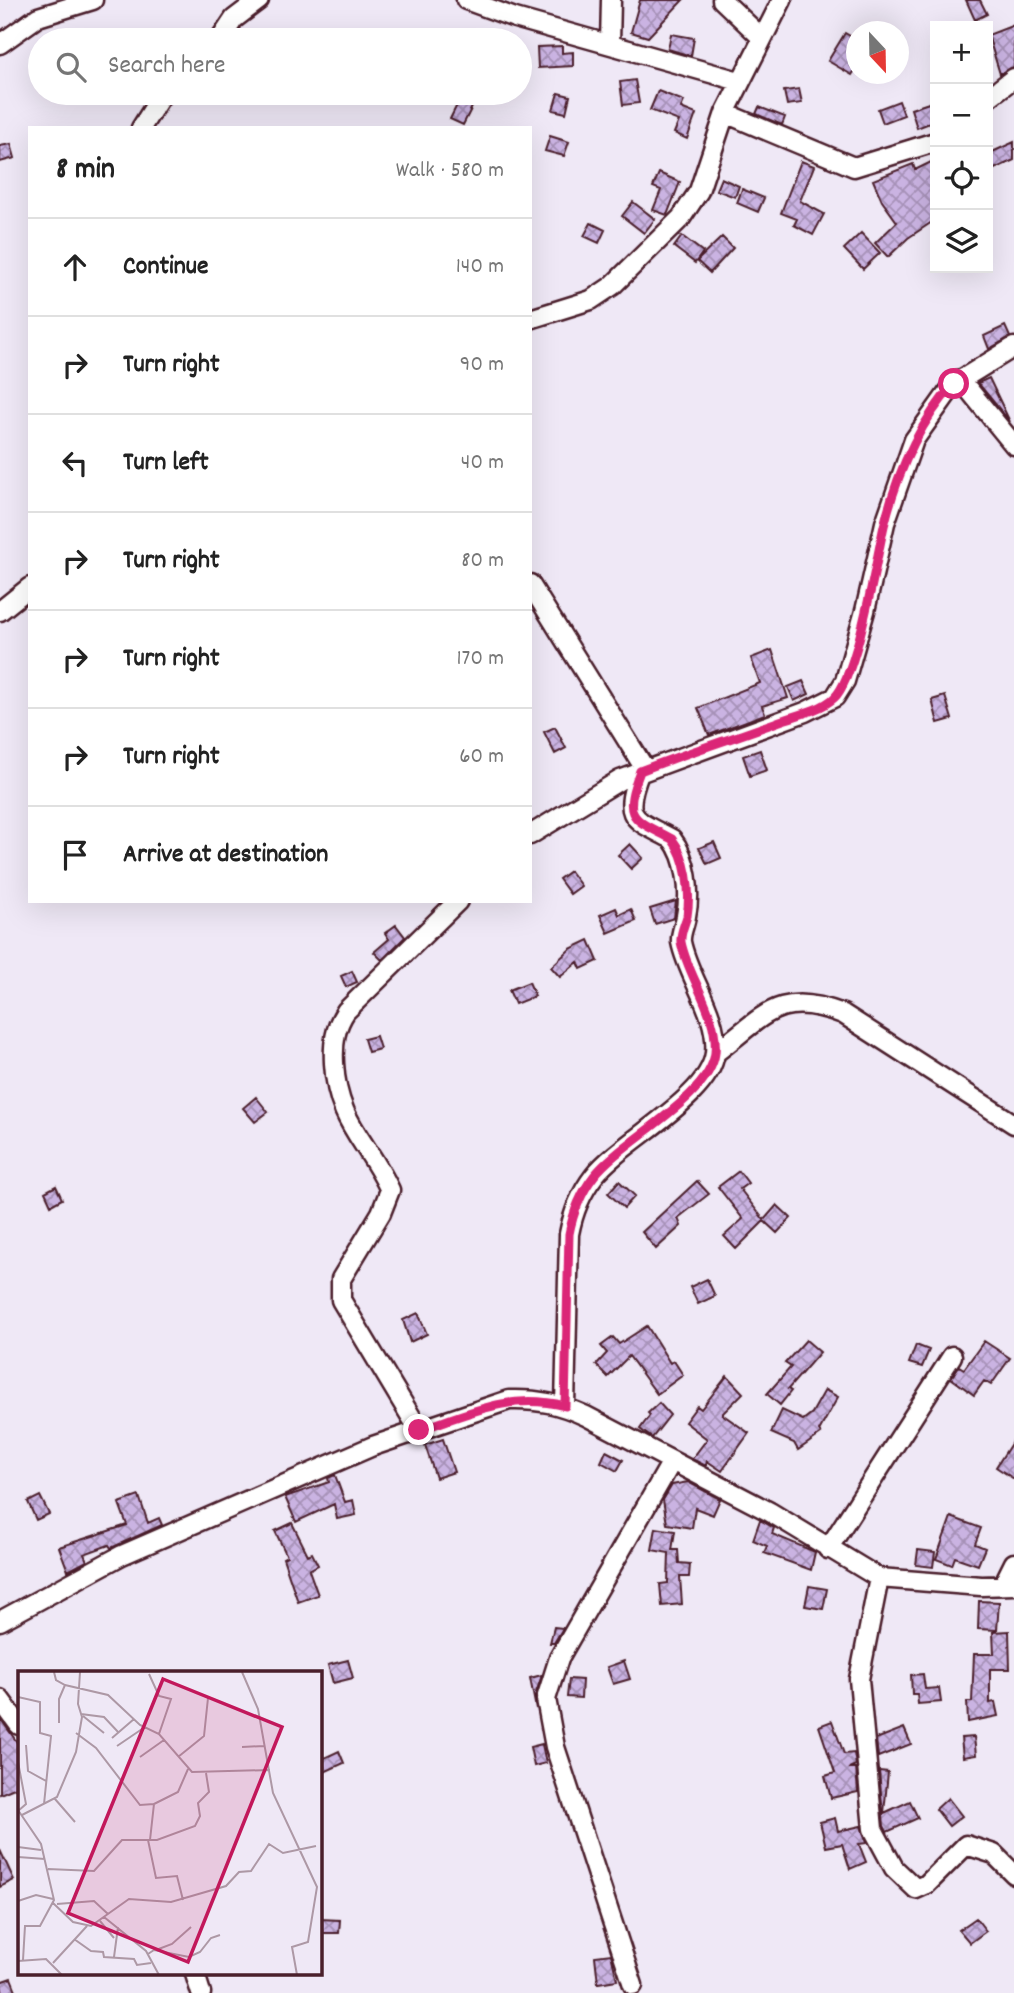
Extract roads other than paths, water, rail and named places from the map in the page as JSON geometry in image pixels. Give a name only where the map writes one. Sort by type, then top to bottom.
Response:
[{"type":"street","points":[[0,44],[38,17],[93,0]]},
{"type":"street","points":[[228,28],[234,19],[259,0]]},
{"type":"street","points":[[466,0],[515,18],[739,81]]},
{"type":"street","points":[[610,44],[611,0]]},
{"type":"street","points":[[722,0],[762,38]]},
{"type":"street","points":[[532,318],[591,300],[612,286],[668,233],[699,191],[724,113],[782,0]]},
{"type":"street","points":[[993,94],[1014,78]]},
{"type":"street","points":[[142,126],[155,105]]},
{"type":"street","points":[[724,113],[855,167],[930,144]]},
{"type":"street","points":[[532,834],[585,799],[642,770],[805,712],[835,697],[845,681],[866,611],[885,523],[903,464],[939,400],[960,379],[1014,346]]},
{"type":"street","points":[[960,379],[1014,445]]},
{"type":"street","points":[[532,587],[642,770]]},
{"type":"street","points":[[0,611],[28,589]]},
{"type":"street","points":[[642,770],[634,786],[632,812],[642,826],[672,839],[685,865],[688,899],[681,939],[710,1023],[715,1053]]},
{"type":"street","points":[[419,1430],[341,1300],[341,1279],[382,1213],[390,1190],[343,1112],[335,1079],[335,1031],[346,1011],[456,903]]},
{"type":"street","points":[[565,1406],[569,1234],[574,1210],[594,1175],[610,1158],[679,1105],[702,1080],[715,1053],[769,1013],[791,1002],[814,1003],[842,1014],[1014,1124]]},
{"type":"street","points":[[828,1549],[952,1356]]},
{"type":"street","points":[[0,1621],[122,1555],[373,1446],[509,1401],[546,1401],[565,1406],[770,1512],[879,1578],[981,1586],[1008,1585],[1014,1563]]},
{"type":"street","points":[[633,1986],[555,1747],[546,1699],[559,1658],[671,1463]]},
{"type":"street","points":[[879,1578],[859,1679],[873,1829],[894,1868],[916,1889],[927,1884],[966,1845],[994,1854],[1014,1874]]},
{"type":"street","points":[[0,1699],[18,1724]]},
{"type":"street","points":[[196,1976],[201,1993]]}]
